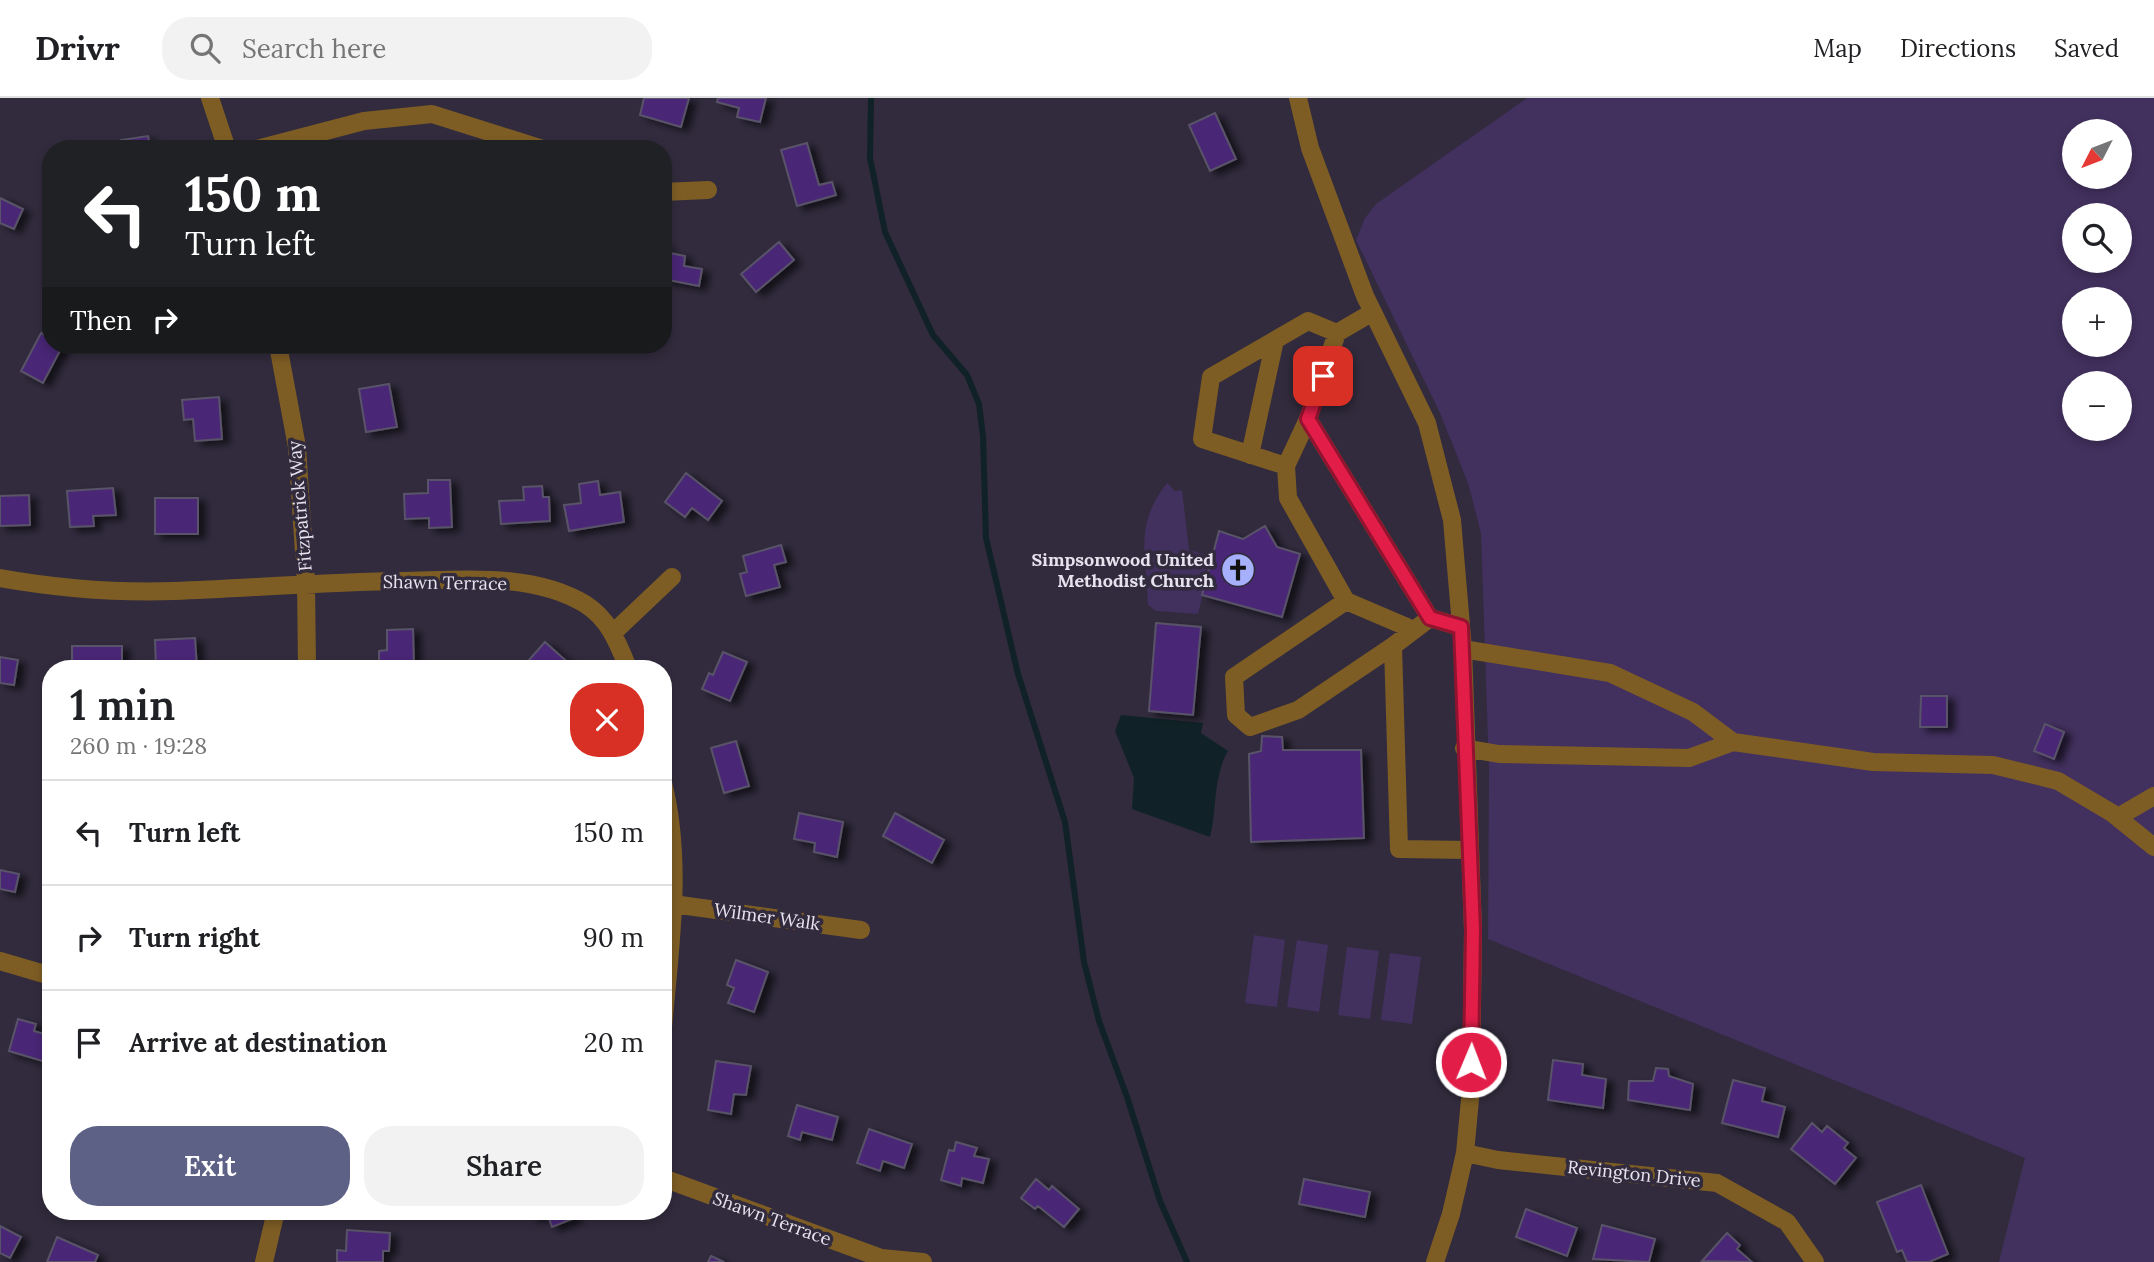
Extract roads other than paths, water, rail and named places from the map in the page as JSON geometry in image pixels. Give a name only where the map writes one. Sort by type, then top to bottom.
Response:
[{"type":"street","points":[[210,98],[225,140]]},
{"type":"street","points":[[1298,98],[1310,148],[1373,312],[1427,423],[1452,520],[1463,649],[1468,850],[1473,930],[1471,1089],[1465,1153],[1451,1214],[1435,1262]]},
{"type":"street","points":[[291,140],[364,121],[432,114],[514,140]]},
{"type":"street","points":[[672,192],[708,190]]},
{"type":"street","points":[[1373,312],[1337,333],[1308,419],[1286,466],[1288,498],[1346,601],[1414,630]]},
{"type":"street","points":[[1286,466],[1202,439],[1211,377],[1308,321],[1337,333]]},
{"type":"street","points":[[1250,455],[1275,340]]},
{"type":"street","name":"Fitzpatrick Way","points":[[280,354],[297,447],[306,583],[307,660]]},
{"type":"street","points":[[1308,419],[1430,618],[1461,627]]},
{"type":"street","points":[[614,632],[671,577]]},
{"type":"street","name":"Shawn Terrace","points":[[0,578],[48,587],[172,591],[306,583],[483,580],[547,588],[586,604],[614,632],[625,660]]},
{"type":"street","points":[[1346,601],[1234,677],[1236,715],[1250,727],[1298,710],[1394,646],[1430,618]]},
{"type":"street","points":[[1394,646],[1399,849],[1468,850]]},
{"type":"street","points":[[1463,649],[1610,673],[1693,712],[1733,742],[1791,753],[1873,762],[1993,765],[2058,781],[2118,817],[2154,847]]},
{"type":"street","points":[[1465,748],[1499,754],[1689,758],[1733,742]]},
{"type":"street","points":[[2118,817],[2154,796]]},
{"type":"street","points":[[672,880],[672,916]]},
{"type":"street","name":"Wilmer Walk","points":[[673,904],[862,930]]},
{"type":"street","points":[[0,961],[42,973]]},
{"type":"street","name":"Revington Drive","points":[[1465,1153],[1498,1160],[1717,1183],[1787,1222],[1815,1262]]},
{"type":"street","name":"Shawn Terrace","points":[[672,1181],[881,1258],[923,1262]]},
{"type":"street","points":[[264,1262],[274,1220]]},
{"type":"waterway","points":[[871,98],[870,158],[885,232],[933,335],[967,375],[979,404],[983,436],[986,538],[1018,674],[1065,822],[1084,962],[1099,1021],[1127,1097],[1160,1201],[1187,1262]]},
{"type":"place","name":"Simpsonwood United Methodist Church","points":[[1238,570]]}]
